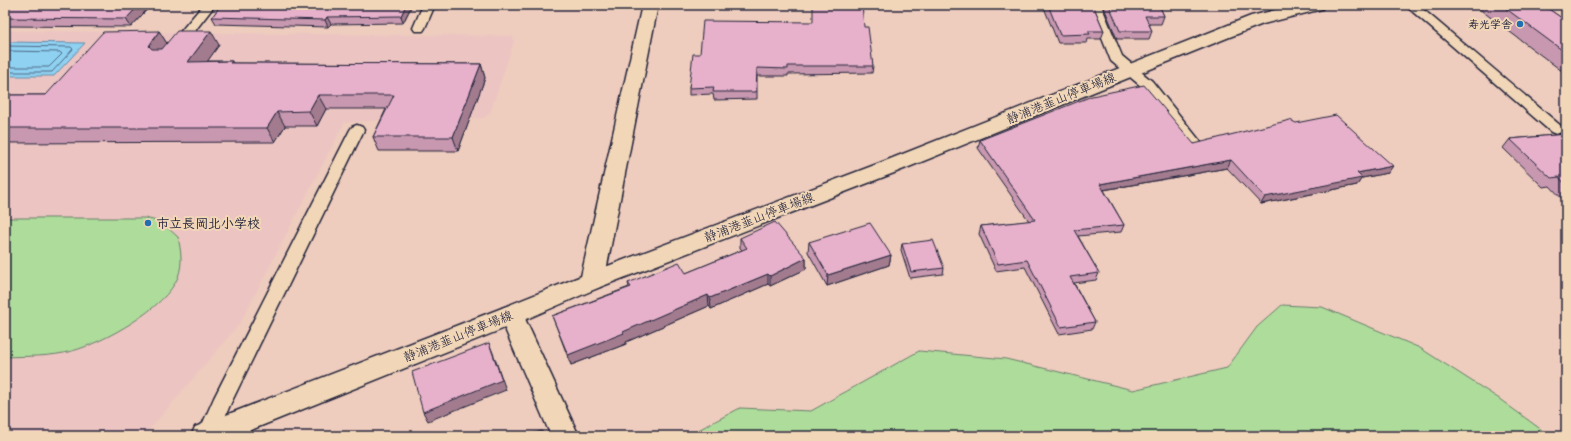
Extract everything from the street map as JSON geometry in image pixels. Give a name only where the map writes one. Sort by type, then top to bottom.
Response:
[{"type":"main road","points":[[592,281],[650,5]]},
{"type":"main road","name":"静浦港韮山停車場線","points":[[206,435],[511,315],[592,281],[887,168],[1257,20],[1316,5]]},
{"type":"main road","points":[[511,315],[565,436]]},
{"type":"lane","points":[[166,59],[209,5]]},
{"type":"lane","points":[[419,28],[429,5]]},
{"type":"lane","points":[[1095,5],[1116,58],[1147,84],[1195,144]]},
{"type":"lane","points":[[1411,5],[1556,129]]},
{"type":"lane","points":[[206,435],[357,130]]},
{"type":"shaded area","name":"市立長岡北小学校","points":[[5,31],[512,36],[514,41],[490,113],[484,118],[391,119],[344,123],[240,323],[144,436],[5,436]]},
{"type":"green space","points":[[5,218],[145,218],[161,222],[178,237],[181,267],[178,277],[171,289],[161,301],[147,312],[132,323],[85,347],[64,353],[39,356],[5,357]]},
{"type":"green space","points":[[1282,305],[1322,307],[1420,348],[1498,398],[1550,436],[687,436],[740,408],[811,411],[919,351],[1006,359],[1133,390],[1227,368],[1257,327]]},
{"type":"water","points":[[5,42],[85,43],[54,76],[5,76]]},
{"type":"building","points":[[5,5],[139,5],[126,19],[5,18]]},
{"type":"building","points":[[221,5],[406,5],[401,16],[327,17],[325,20],[212,17]]},
{"type":"building","points":[[813,5],[862,5],[864,27],[868,27],[873,66],[788,66],[788,69],[757,68],[756,92],[713,92],[714,87],[689,88],[693,54],[700,54],[703,21],[813,22]]},
{"type":"building","points":[[1048,5],[1093,5],[1104,31],[1088,31],[1090,34],[1060,35]]},
{"type":"building","points":[[1109,5],[1159,5],[1164,16],[1145,16],[1152,31],[1120,31]]},
{"type":"building","points":[[1501,5],[1543,5],[1566,21],[1566,53]]},
{"type":"building","points":[[159,31],[149,46],[152,49],[162,49],[177,31],[211,31],[188,62],[232,61],[230,63],[481,64],[453,137],[373,137],[394,95],[318,95],[309,111],[277,112],[267,128],[5,128],[5,95],[46,95],[103,32]]},
{"type":"building","points":[[1144,85],[1194,144],[1290,120],[1296,123],[1336,115],[1393,166],[1357,173],[1362,178],[1265,197],[1231,160],[1100,184],[1124,225],[1074,230],[1099,273],[1070,277],[1095,322],[1061,327],[1027,260],[998,264],[981,226],[1035,220],[980,140],[1092,96]]},
{"type":"building","points":[[1566,134],[1566,185],[1559,177],[1551,178],[1510,139]]},
{"type":"building","points":[[775,222],[806,258],[770,276],[768,274],[710,298],[708,295],[623,332],[624,333],[568,355],[552,316],[631,287],[628,283],[679,262],[686,273],[747,248],[740,238]]},
{"type":"building","points":[[870,223],[891,255],[828,275],[809,242]]},
{"type":"building","points":[[933,240],[944,268],[911,272],[902,244]]},
{"type":"building","points":[[489,343],[502,380],[423,412],[412,372]]},
{"type":"building","points":[[542,431],[543,436],[523,436]]},
{"type":"place","name":"寿光学舎","points":[[1520,24]]},
{"type":"place","name":"市立長岡北小学校","points":[[148,223]]}]
